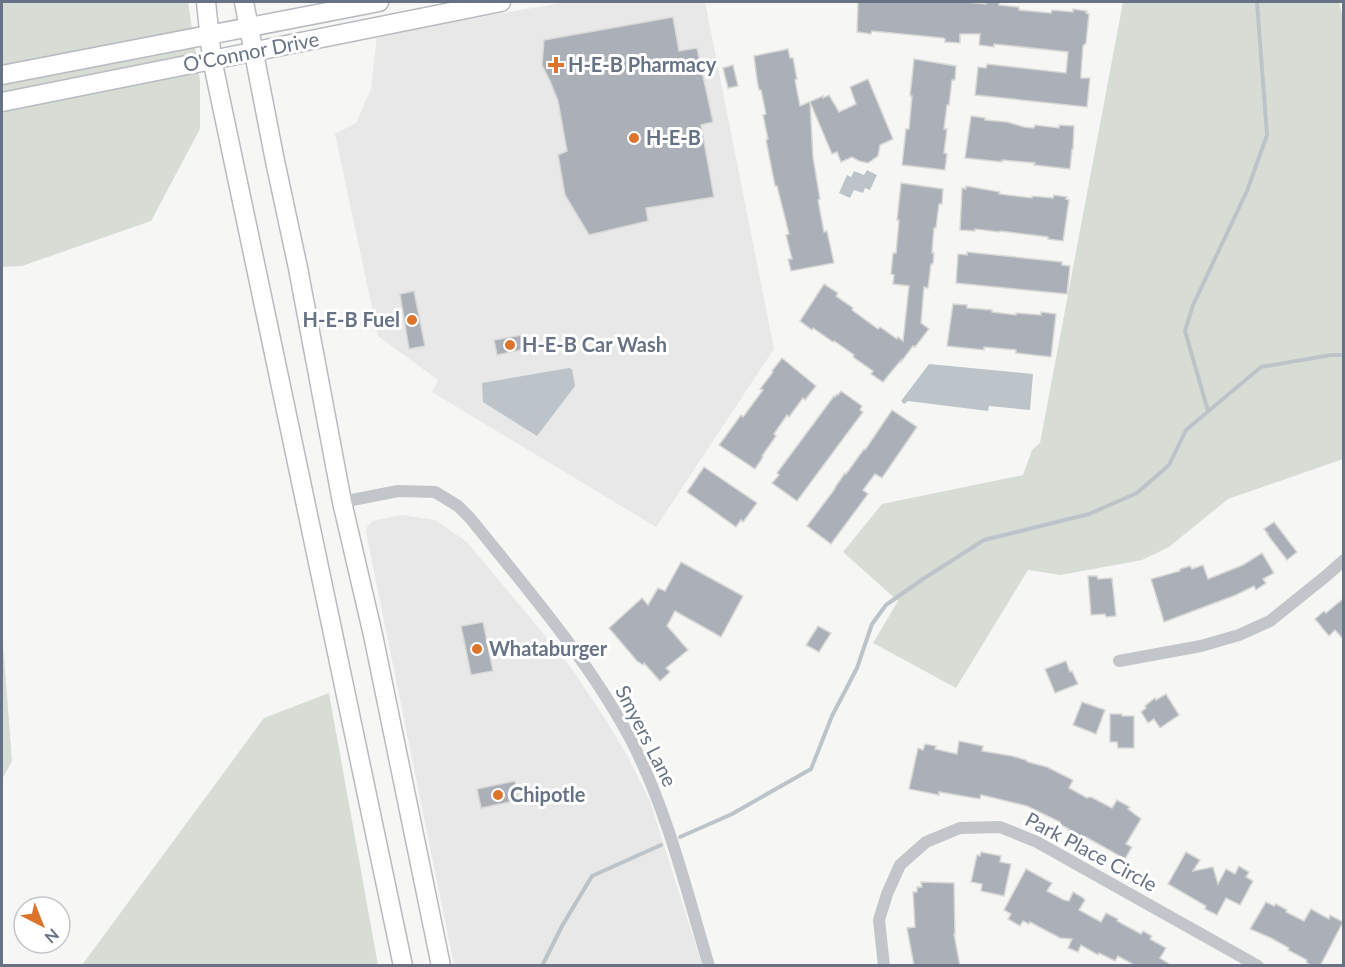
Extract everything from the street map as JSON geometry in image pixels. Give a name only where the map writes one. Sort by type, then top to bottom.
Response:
[{"type":"main road","points":[[206,2],[212,59],[403,966]]},
{"type":"main road","points":[[244,2],[274,161],[298,268],[342,502],[378,658],[441,966]]},
{"type":"main road","name":"O'Connor Drive","points":[[2,75],[379,2]]},
{"type":"main road","points":[[422,18],[455,2]]},
{"type":"main road","name":"O'Connor Drive","points":[[2,102],[501,2]]},
{"type":"street","name":"Smyers Lane","points":[[342,502],[398,491],[435,492],[443,496],[470,518],[559,628],[596,680],[643,767],[681,870],[709,966]]},
{"type":"street","points":[[1119,662],[1201,646],[1239,635],[1270,621],[1344,560]]},
{"type":"street","name":"Park Place Circle","points":[[884,966],[879,920],[887,894],[900,865],[926,842],[960,828],[1000,827],[1037,842],[1258,966]]},
{"type":"shaded area","points":[[2,2],[188,2],[200,81],[200,129],[151,221],[22,266],[2,267]]},
{"type":"shaded area","points":[[568,2],[705,2],[774,349],[656,527],[432,392],[438,380],[378,336],[335,134],[356,123],[371,89],[377,35]]},
{"type":"shaded area","points":[[1123,2],[1339,2],[1344,21],[1343,459],[1228,499],[1169,547],[1142,560],[1061,575],[1028,570],[956,688],[873,643],[898,601],[843,552],[882,504],[1023,475],[1032,450],[1040,443]]},
{"type":"shaded area","points":[[867,170],[877,175],[870,190],[865,188],[863,193],[854,190],[850,198],[839,193],[847,175],[851,177],[854,171],[864,175]]},
{"type":"shaded area","points":[[929,364],[1033,374],[1030,410],[989,406],[988,411],[908,401],[904,404],[901,401]]},
{"type":"shaded area","points":[[572,369],[575,386],[537,436],[483,402],[482,383]]},
{"type":"shaded area","points":[[402,515],[435,520],[467,542],[570,666],[606,720],[650,801],[702,965],[454,965],[366,532],[372,521]]},
{"type":"shaded area","points":[[2,631],[12,761],[2,779]]},
{"type":"shaded area","points":[[329,693],[378,965],[82,965],[264,718]]},
{"type":"building","points":[[858,2],[986,4],[986,2],[999,2],[999,5],[1019,7],[1019,10],[1051,13],[1052,10],[1087,11],[1086,13],[1089,14],[1086,43],[1083,46],[1081,78],[1090,78],[1087,107],[975,95],[978,67],[986,68],[987,64],[1066,73],[1068,52],[994,44],[994,47],[979,45],[980,34],[960,34],[960,43],[945,42],[943,38],[872,31],[871,34],[857,32]]},
{"type":"building","name":"H-E-B","points":[[673,17],[679,51],[697,48],[713,122],[701,125],[714,197],[646,208],[648,221],[589,235],[565,195],[558,155],[567,151],[558,101],[542,65],[544,40]]},
{"type":"building","points":[[788,49],[790,58],[793,58],[800,106],[823,96],[823,98],[829,95],[839,112],[856,104],[850,87],[868,79],[893,139],[880,145],[878,156],[868,163],[852,157],[841,162],[837,152],[832,154],[810,102],[813,157],[820,199],[818,200],[824,232],[827,231],[834,263],[791,271],[788,259],[792,259],[786,235],[789,234],[777,186],[775,186],[766,140],[768,139],[763,115],[766,114],[761,90],[759,90],[754,56]]},
{"type":"building","points":[[914,59],[956,66],[944,129],[947,129],[944,153],[947,154],[945,170],[902,165],[906,129],[909,129]]},
{"type":"building","points":[[733,65],[738,86],[728,88],[723,68]]},
{"type":"building","points":[[971,116],[1034,128],[1035,125],[1059,128],[1059,125],[1074,126],[1070,169],[1034,165],[1035,163],[965,158]]},
{"type":"building","points":[[901,183],[943,189],[942,204],[939,204],[936,228],[934,228],[933,264],[931,264],[928,288],[924,287],[921,323],[929,329],[883,382],[871,374],[873,371],[853,357],[854,355],[800,321],[824,284],[838,293],[836,296],[853,308],[852,310],[878,329],[880,327],[903,341],[909,286],[893,284],[894,275],[891,274],[893,253],[896,253]]},
{"type":"building","points":[[966,186],[1000,192],[999,194],[1032,198],[1032,196],[1053,198],[1054,195],[1067,197],[1066,199],[1069,200],[1063,241],[1000,231],[960,230],[962,188],[966,189]]},
{"type":"building","points":[[967,252],[1062,262],[1062,265],[1070,266],[1067,294],[956,283],[958,254],[967,255]]},
{"type":"building","name":"H-E-B Fuel","points":[[414,291],[425,346],[409,349],[400,294]]},
{"type":"building","points":[[953,304],[1016,315],[1016,313],[1041,315],[1041,312],[1056,314],[1051,357],[1016,353],[1016,350],[984,347],[984,350],[947,346]]},
{"type":"building","name":"H-E-B Car Wash","points":[[522,335],[525,349],[497,355],[494,340]]},
{"type":"building","points":[[782,358],[816,386],[805,400],[803,398],[789,417],[787,415],[755,469],[719,445],[763,390],[760,389]]},
{"type":"building","points":[[841,391],[862,406],[860,410],[863,412],[797,501],[772,483],[834,396]]},
{"type":"building","points":[[892,410],[917,427],[882,478],[875,474],[863,490],[868,494],[831,544],[807,526],[845,473],[865,450]]},
{"type":"building","points":[[704,467],[757,503],[743,522],[741,520],[736,527],[687,492]]},
{"type":"building","points":[[1274,522],[1297,552],[1287,560],[1264,529]]},
{"type":"building","points":[[1262,553],[1274,573],[1263,579],[1266,583],[1256,590],[1254,586],[1164,622],[1151,579],[1190,566],[1192,569],[1203,565],[1208,579],[1243,565]]},
{"type":"building","points":[[681,562],[743,596],[721,637],[675,611],[667,626],[688,650],[666,668],[670,672],[660,681],[644,663],[643,665],[637,661],[609,628],[642,598],[648,605],[658,588],[665,591]]},
{"type":"building","points":[[1088,576],[1097,576],[1098,579],[1112,578],[1116,616],[1091,615]]},
{"type":"building","points":[[1344,598],[1344,640],[1335,630],[1329,636],[1315,619]]},
{"type":"building","name":"Whataburger","points":[[483,622],[493,671],[471,675],[461,626]]},
{"type":"building","points":[[818,626],[831,633],[819,652],[806,645]]},
{"type":"building","points":[[1066,661],[1078,684],[1055,693],[1045,669]]},
{"type":"building","points":[[1166,694],[1179,715],[1160,728],[1154,719],[1148,723],[1141,712],[1155,698],[1156,700]]},
{"type":"building","points":[[1082,702],[1105,710],[1096,734],[1073,725]]},
{"type":"building","points":[[1110,714],[1134,716],[1134,748],[1118,748],[1117,742],[1110,742]]},
{"type":"building","points":[[959,741],[983,746],[982,751],[1012,756],[1047,767],[1073,780],[1069,788],[1087,798],[1091,797],[1112,808],[1117,800],[1130,807],[1128,809],[1141,819],[1126,844],[1132,847],[1125,859],[1027,806],[981,795],[980,799],[909,789],[918,748],[923,750],[925,744],[957,754]]},
{"type":"building","name":"Chipotle","points":[[515,781],[519,800],[481,808],[477,789]]},
{"type":"building","points":[[981,852],[1001,856],[1000,862],[1011,864],[1004,896],[981,891],[982,884],[971,882],[977,855],[980,856]]},
{"type":"building","points":[[1186,852],[1200,860],[1193,871],[1213,867],[1218,884],[1226,869],[1235,874],[1239,866],[1249,872],[1246,877],[1253,881],[1240,905],[1226,898],[1217,915],[1168,884]]},
{"type":"building","points":[[1026,869],[1052,883],[1047,891],[1064,900],[1069,901],[1073,892],[1082,897],[1085,900],[1079,910],[1101,922],[1106,913],[1141,934],[1143,931],[1152,936],[1150,939],[1166,948],[1160,958],[1172,966],[1136,966],[1118,956],[1115,961],[1099,953],[1098,955],[1081,945],[1078,952],[1068,948],[1072,939],[1060,938],[1030,922],[1029,924],[1023,921],[1020,926],[1008,919],[1011,914],[1004,910]]},
{"type":"building","points":[[921,882],[954,883],[954,934],[960,966],[914,966],[907,928],[915,927],[913,892],[917,892],[917,887],[922,887]]},
{"type":"building","points":[[1266,902],[1274,906],[1276,904],[1304,921],[1311,909],[1329,919],[1330,915],[1343,922],[1320,966],[1312,966],[1306,962],[1307,960],[1288,950],[1289,948],[1250,929]]},
{"type":"waterway","points":[[1208,411],[1185,331],[1193,305],[1247,191],[1267,135],[1257,2]]},
{"type":"waterway","points":[[680,837],[732,814],[811,769],[832,716],[857,668],[872,624],[886,605],[984,540],[1089,514],[1137,493],[1169,465],[1186,430],[1261,367],[1331,355],[1344,355]]},
{"type":"waterway","points":[[542,966],[562,926],[592,876],[661,845]]},
{"type":"place","name":"H-E-B Pharmacy","points":[[556,65]]},
{"type":"place","name":"H-E-B","points":[[634,138]]},
{"type":"place","name":"H-E-B Fuel","points":[[412,320]]},
{"type":"place","name":"H-E-B Car Wash","points":[[510,345]]},
{"type":"place","name":"Whataburger","points":[[477,649]]},
{"type":"place","name":"Chipotle","points":[[498,795]]}]
